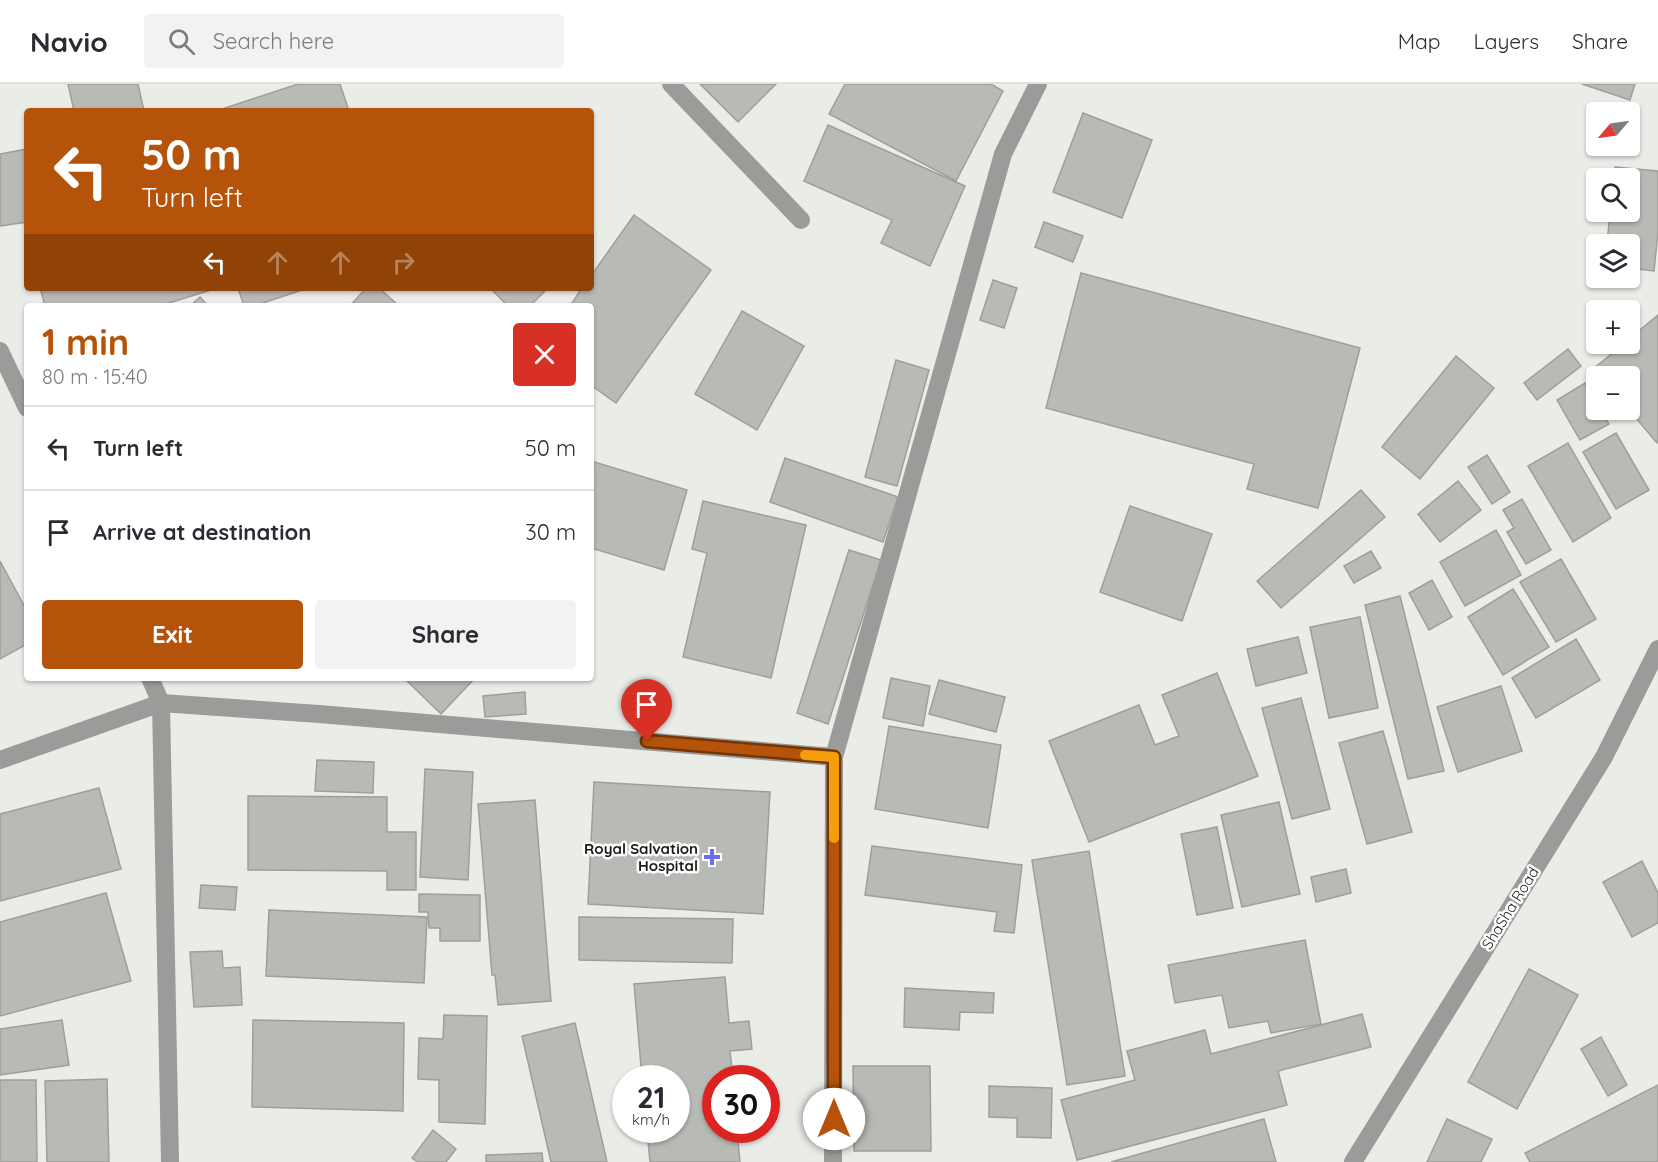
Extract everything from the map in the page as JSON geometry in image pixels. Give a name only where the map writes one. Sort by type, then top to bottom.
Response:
[{"type":"street","points":[[671,84],[801,220]]},
{"type":"street","points":[[833,1162],[834,757],[1003,153],[1038,84]]},
{"type":"street","points":[[0,351],[24,402]]},
{"type":"street","name":"ShaSha Road","points":[[1353,1162],[1604,757],[1658,649]]},
{"type":"street","points":[[151,681],[161,703],[170,1162]]},
{"type":"street","points":[[0,760],[161,703],[331,714],[834,757]]},
{"type":"building","points":[[68,84],[138,84],[143,108],[73,108]]},
{"type":"building","points":[[298,84],[340,84],[348,108],[225,108]]},
{"type":"building","points":[[700,84],[776,84],[738,122]]},
{"type":"building","points":[[845,84],[991,84],[1003,91],[956,181],[829,114]]},
{"type":"building","points":[[1582,84],[1635,84],[1630,100]]},
{"type":"building","points":[[1083,113],[1152,140],[1122,218],[1053,192]]},
{"type":"building","points":[[828,125],[965,186],[930,266],[881,243],[892,220],[804,181]]},
{"type":"building","points":[[24,150],[24,222],[0,226],[0,154]]},
{"type":"building","points":[[1640,169],[1658,171],[1658,232],[1654,271],[1640,269],[1640,234],[1608,234],[1609,222],[1640,222]]},
{"type":"building","points":[[634,215],[711,270],[616,403],[594,387],[594,303],[572,303],[580,291],[594,291],[594,272]]},
{"type":"building","points":[[1044,222],[1083,236],[1073,262],[1035,247]]},
{"type":"building","points":[[1081,273],[1360,348],[1318,508],[1247,489],[1254,464],[1046,408]]},
{"type":"building","points":[[993,280],[1017,288],[1004,328],[980,320]]},
{"type":"building","points":[[41,291],[208,291],[169,303],[44,303]]},
{"type":"building","points":[[239,291],[299,291],[263,303],[243,303]]},
{"type":"building","points":[[363,291],[382,291],[396,303],[353,303]]},
{"type":"building","points":[[493,291],[545,291],[533,303],[505,303]]},
{"type":"building","points":[[200,297],[205,303],[193,303]]},
{"type":"building","points":[[742,311],[804,346],[757,430],[695,394]]},
{"type":"building","points":[[1658,315],[1657,443],[1637,420],[1640,420],[1640,366],[1596,366],[1612,354],[1640,354],[1640,330]]},
{"type":"building","points":[[1568,349],[1581,366],[1537,400],[1524,383]]},
{"type":"building","points":[[1456,356],[1494,388],[1420,479],[1382,447]]},
{"type":"building","points":[[896,360],[929,370],[897,486],[865,477]]},
{"type":"building","points":[[1585,383],[1586,420],[1606,420],[1609,424],[1580,440],[1557,400]]},
{"type":"building","points":[[1616,433],[1649,490],[1616,509],[1583,452]]},
{"type":"building","points":[[1568,443],[1611,518],[1573,542],[1528,466]]},
{"type":"building","points":[[1487,455],[1510,492],[1492,504],[1468,467]]},
{"type":"building","points":[[785,458],[898,497],[883,542],[770,502]]},
{"type":"building","points":[[594,462],[687,490],[664,570],[594,549]]},
{"type":"building","points":[[1458,481],[1481,510],[1440,542],[1418,514]]},
{"type":"building","points":[[1361,490],[1385,517],[1281,608],[1257,581]]},
{"type":"building","points":[[1522,499],[1551,550],[1526,564],[1507,532],[1514,528],[1503,510]]},
{"type":"building","points":[[703,501],[806,525],[771,678],[683,657],[707,553],[692,549]]},
{"type":"building","points":[[1130,506],[1212,534],[1182,621],[1100,592]]},
{"type":"building","points":[[1496,530],[1521,575],[1465,606],[1440,562]]},
{"type":"building","points":[[849,550],[881,560],[828,724],[797,713]]},
{"type":"building","points":[[1371,551],[1381,568],[1354,583],[1344,566]]},
{"type":"building","points":[[1561,559],[1596,619],[1556,642],[1520,582]]},
{"type":"building","points":[[0,561],[24,605],[24,646],[0,659]]},
{"type":"building","points":[[1432,580],[1452,617],[1429,630],[1409,593]]},
{"type":"building","points":[[1513,589],[1549,647],[1503,675],[1468,617]]},
{"type":"building","points":[[1400,596],[1444,771],[1408,779],[1365,605]]},
{"type":"building","points":[[1360,617],[1378,708],[1329,718],[1310,627]]},
{"type":"building","points":[[1298,637],[1307,673],[1256,686],[1247,649]]},
{"type":"building","points":[[1576,639],[1600,680],[1536,718],[1512,678]]},
{"type":"building","points":[[1217,673],[1258,776],[1089,842],[1049,741],[1139,705],[1155,745],[1179,736],[1162,695]]},
{"type":"building","points":[[891,678],[930,686],[923,726],[883,718]]},
{"type":"building","points":[[939,680],[1005,697],[996,732],[929,714]]},
{"type":"building","points":[[407,681],[472,681],[441,714]]},
{"type":"building","points":[[1501,686],[1522,751],[1458,772],[1437,707]]},
{"type":"building","points":[[525,692],[526,714],[485,717],[483,696]]},
{"type":"building","points":[[1301,698],[1330,809],[1292,819],[1262,708]]},
{"type":"building","points":[[889,726],[1001,745],[988,828],[875,809]]},
{"type":"building","points":[[1383,731],[1412,832],[1367,844],[1339,743]]},
{"type":"building","points":[[317,760],[374,762],[373,793],[315,791]]},
{"type":"building","points":[[425,769],[473,772],[468,880],[420,877]]},
{"type":"building","points":[[594,782],[770,792],[763,914],[588,904]]},
{"type":"building","points":[[99,788],[121,869],[0,901],[0,814]]},
{"type":"building","points":[[248,796],[387,797],[387,832],[416,832],[416,890],[387,890],[387,871],[248,870]]},
{"type":"building","points":[[535,800],[551,1001],[498,1005],[495,975],[492,975],[478,804]]},
{"type":"building","points":[[1279,802],[1300,894],[1242,907],[1221,815]]},
{"type":"building","points":[[1217,827],[1233,908],[1197,915],[1181,834]]},
{"type":"building","points":[[872,846],[1022,865],[1014,933],[994,931],[997,912],[865,895]]},
{"type":"building","points":[[1089,851],[1125,1076],[1067,1085],[1032,860]]},
{"type":"building","points":[[1642,861],[1658,893],[1658,923],[1632,937],[1603,882]]},
{"type":"building","points":[[1346,869],[1351,893],[1316,902],[1311,877]]},
{"type":"building","points":[[201,885],[237,887],[235,910],[199,908]]},
{"type":"building","points":[[106,893],[131,981],[0,1016],[0,922]]},
{"type":"building","points":[[419,894],[480,895],[480,941],[440,941],[440,928],[429,928],[428,912],[419,912]]},
{"type":"building","points":[[269,910],[427,917],[424,983],[266,976]]},
{"type":"building","points":[[579,917],[733,919],[732,963],[579,960]]},
{"type":"building","points":[[1305,940],[1321,1024],[1271,1033],[1268,1021],[1229,1028],[1222,995],[1175,1003],[1168,965]]},
{"type":"building","points":[[222,951],[223,968],[240,967],[242,1005],[194,1007],[190,952]]},
{"type":"building","points":[[1529,969],[1578,995],[1517,1109],[1468,1082]]},
{"type":"building","points":[[725,977],[729,1023],[749,1021],[752,1049],[730,1051],[732,1065],[702,1065],[702,1143],[738,1143],[740,1162],[650,1162],[648,1143],[690,1143],[690,1065],[641,1065],[634,984]]},
{"type":"building","points":[[905,988],[994,993],[993,1013],[960,1012],[959,1030],[904,1027]]},
{"type":"building","points":[[1362,1014],[1371,1047],[1278,1071],[1287,1105],[1077,1160],[1061,1100],[1135,1080],[1127,1051],[1205,1030],[1211,1054]]},
{"type":"building","points":[[444,1015],[487,1016],[485,1124],[439,1122],[439,1080],[418,1079],[419,1038],[443,1039]]},
{"type":"building","points":[[62,1020],[69,1065],[0,1075],[0,1029]]},
{"type":"building","points":[[253,1020],[404,1023],[403,1111],[252,1107]]},
{"type":"building","points":[[575,1023],[607,1162],[551,1162],[522,1036]]},
{"type":"building","points":[[1601,1037],[1627,1085],[1608,1096],[1581,1049]]},
{"type":"building","points":[[853,1066],[930,1066],[931,1151],[854,1151]]},
{"type":"building","points":[[107,1079],[109,1162],[47,1162],[45,1081]]},
{"type":"building","points":[[0,1080],[36,1080],[37,1162],[0,1162]]},
{"type":"building","points":[[1658,1085],[1658,1162],[1530,1162],[1525,1153]]},
{"type":"building","points":[[989,1086],[1052,1088],[1051,1138],[1017,1137],[1017,1118],[989,1117]]},
{"type":"building","points":[[1264,1119],[1276,1162],[1111,1162]]},
{"type":"building","points":[[1447,1119],[1492,1139],[1481,1162],[1427,1162]]},
{"type":"building","points":[[433,1130],[456,1149],[446,1162],[418,1162],[412,1158]]},
{"type":"building","points":[[542,1153],[543,1162],[486,1162],[486,1155]]},
{"type":"slow traffic","points":[[805,755],[834,757],[834,838]]},
{"type":"place","name":"Royal Salvation Hospital","points":[[712,857]]},
{"type":"route","points":[[647,741],[834,757],[834,1119]]}]
